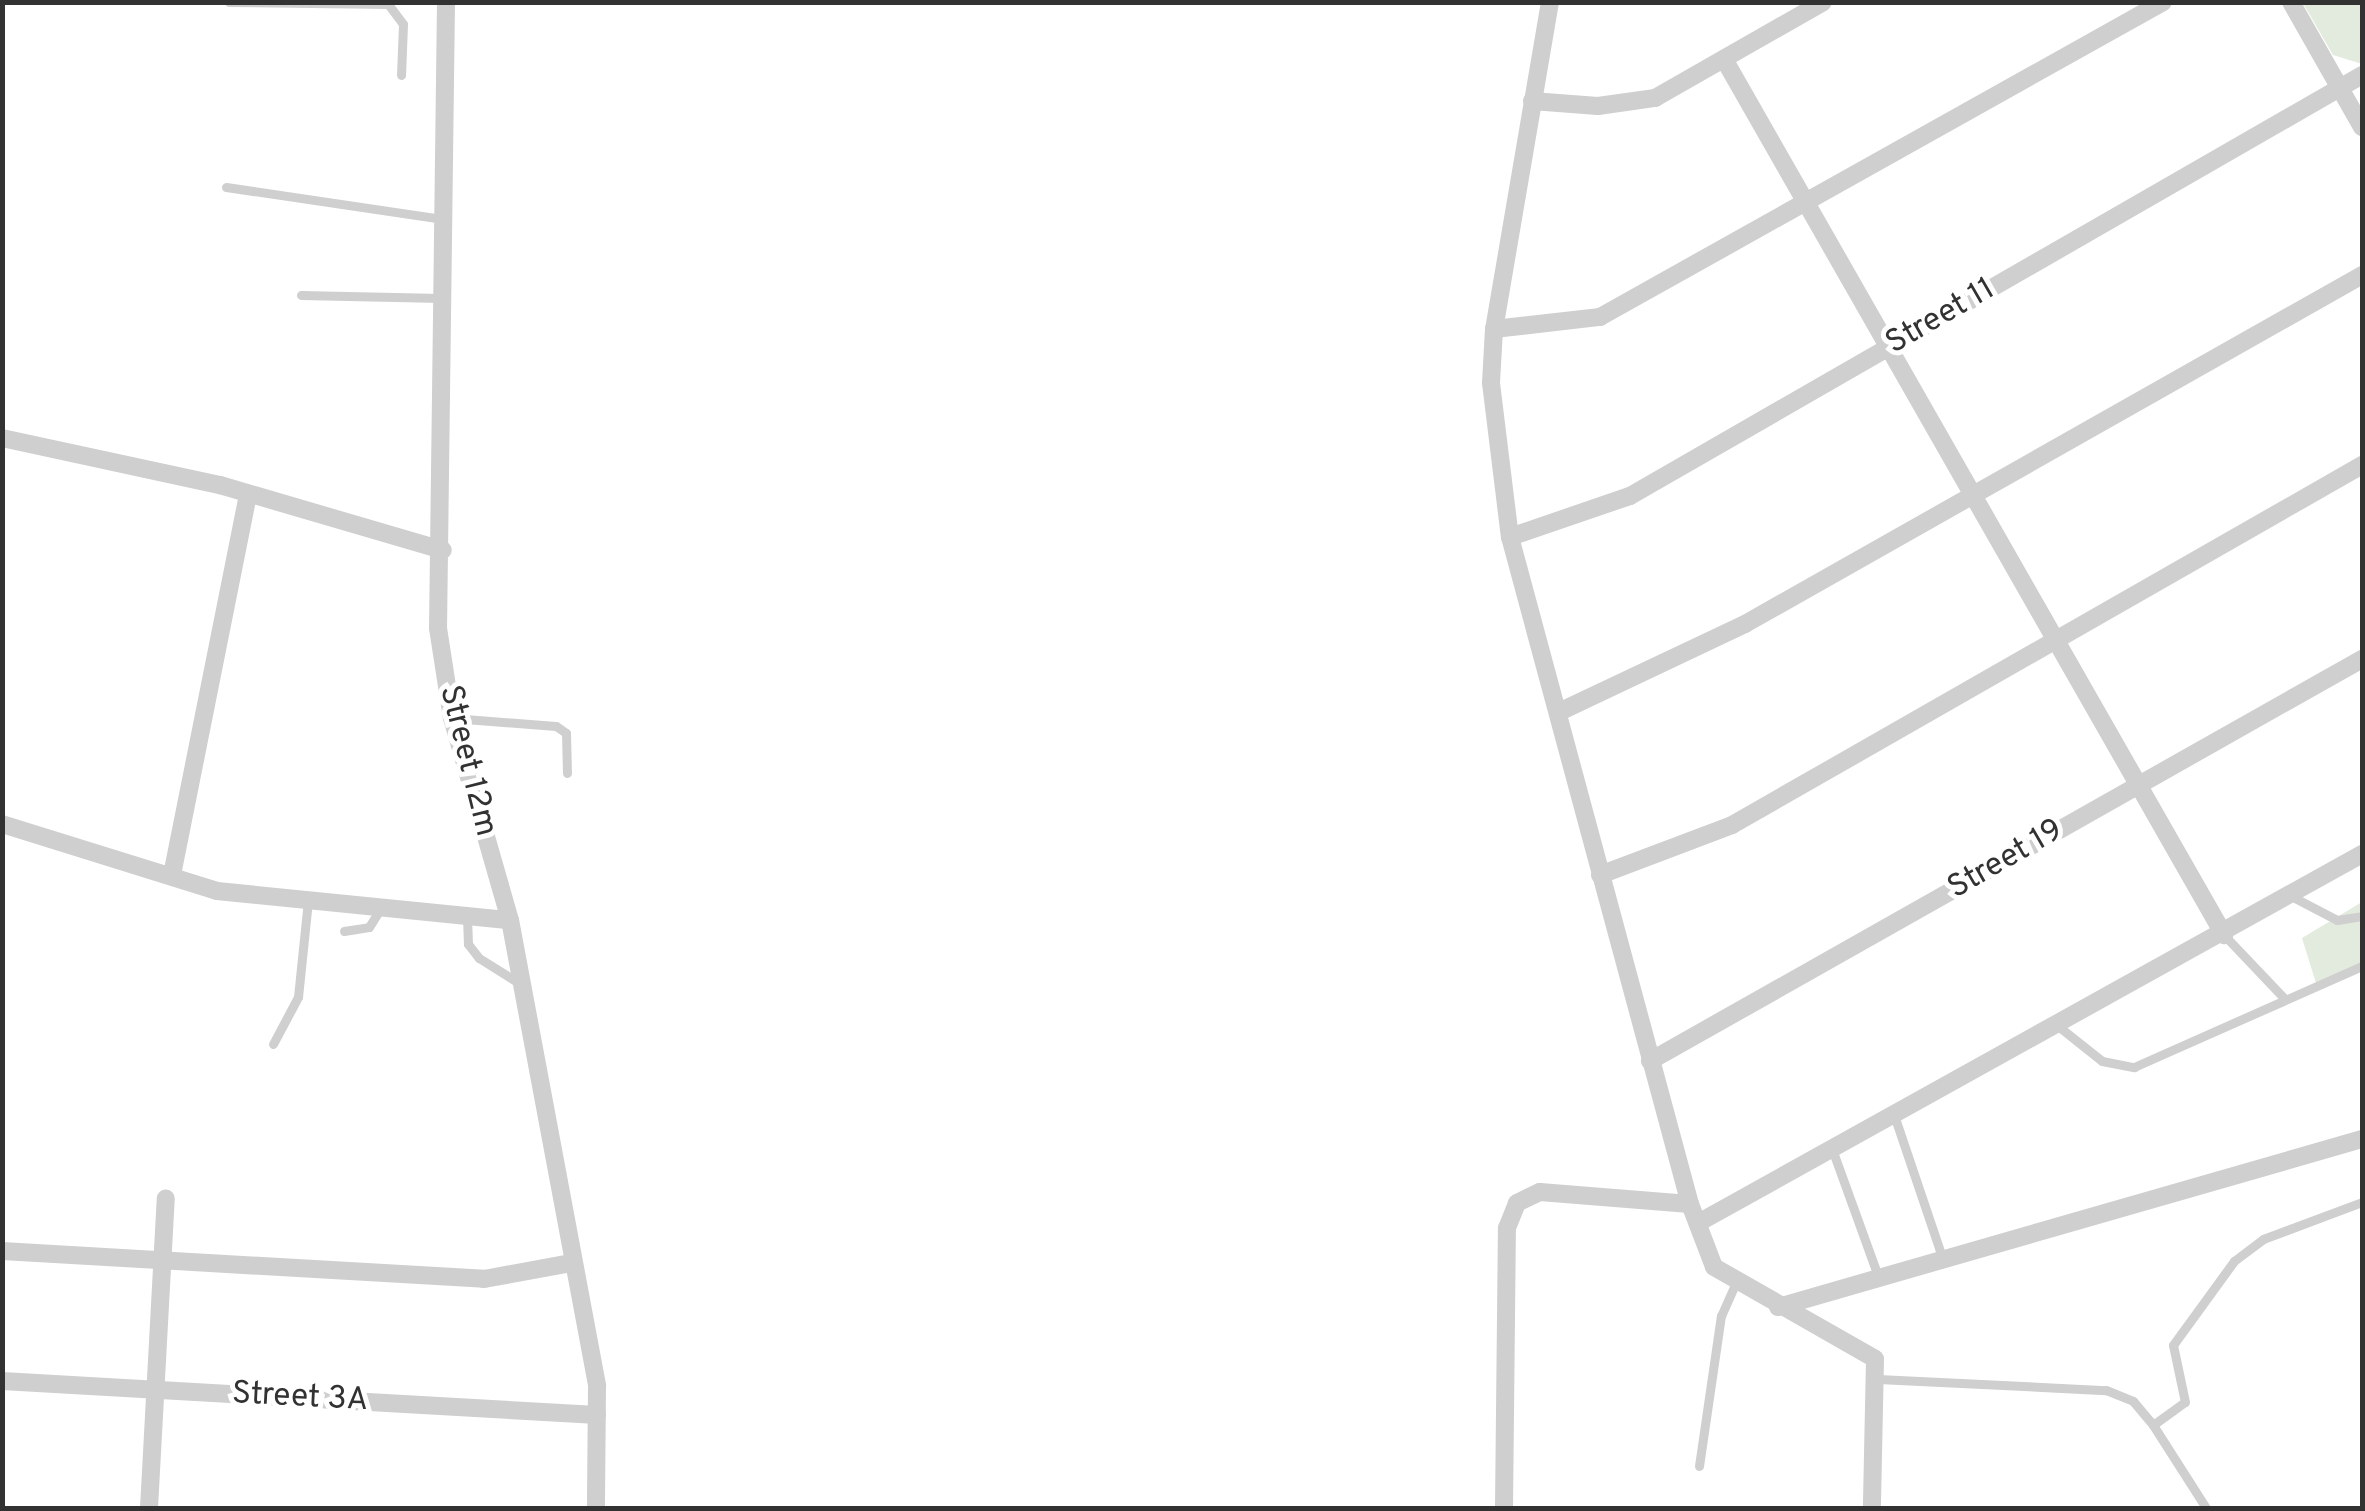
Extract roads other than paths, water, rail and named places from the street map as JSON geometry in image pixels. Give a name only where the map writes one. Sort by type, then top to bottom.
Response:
[{"type":"street","name":"Street 12m","points":[[446,2],[444,550],[438,628],[452,718],[510,920],[522,985],[597,1415],[596,1508]]},
{"type":"street","points":[[1550,2],[1494,330],[1491,383],[1510,537],[1690,1204],[1714,1267],[1735,1284],[1870,1354],[1878,1379],[1872,1508]]},
{"type":"street","points":[[1532,101],[1598,106],[1655,98],[1823,2]]},
{"type":"street","points":[[1494,330],[1600,317],[2163,2]]},
{"type":"street","points":[[2292,2],[2362,126]]},
{"type":"street","points":[[1724,59],[2224,935]]},
{"type":"street","name":"Street 11","points":[[1510,537],[1630,496],[2362,75]]},
{"type":"street","points":[[1559,712],[1746,624],[2362,275]]},
{"type":"street","points":[[2,438],[248,493],[444,550]]},
{"type":"street","points":[[1600,875],[1732,825],[2362,465]]},
{"type":"street","points":[[172,875],[248,493]]},
{"type":"street","name":"Street 19","points":[[1650,1061],[2362,659]]},
{"type":"street","points":[[2,824],[217,892],[510,920]]},
{"type":"street","points":[[1698,1223],[2224,935],[2362,854]]},
{"type":"street","points":[[1778,1307],[2362,1139]]},
{"type":"street","points":[[1504,1508],[1507,1228],[1516,1203],[1540,1192],[1690,1204]]},
{"type":"street","points":[[149,1508],[166,1198]]},
{"type":"street","points":[[2,1251],[484,1279],[571,1262]]},
{"type":"street","name":"Street 3A","points":[[2,1381],[597,1415]]},
{"type":"lane","points":[[229,2],[388,4],[402,24],[401,76]]},
{"type":"lane","points":[[226,187],[445,220]]},
{"type":"lane","points":[[301,295],[444,298]]},
{"type":"lane","points":[[452,718],[556,726],[566,734],[568,773]]},
{"type":"lane","points":[[2291,896],[2337,920],[2362,916]]},
{"type":"lane","points":[[273,1044],[298,997],[308,900]]},
{"type":"lane","points":[[344,931],[369,928],[381,908]]},
{"type":"lane","points":[[467,916],[468,944],[478,958],[522,985]]},
{"type":"lane","points":[[2224,935],[2282,997]]},
{"type":"lane","points":[[2058,1026],[2102,1061],[2134,1067],[2282,997],[2362,966]]},
{"type":"lane","points":[[1894,1115],[1942,1257]]},
{"type":"lane","points":[[1832,1149],[1879,1279]]},
{"type":"lane","points":[[2153,1425],[2185,1402],[2173,1344],[2234,1261],[2263,1239],[2362,1202]]},
{"type":"lane","points":[[1699,1466],[1721,1316],[1735,1284]]},
{"type":"lane","points":[[1878,1379],[2106,1390],[2132,1401],[2153,1425],[2206,1508]]}]
